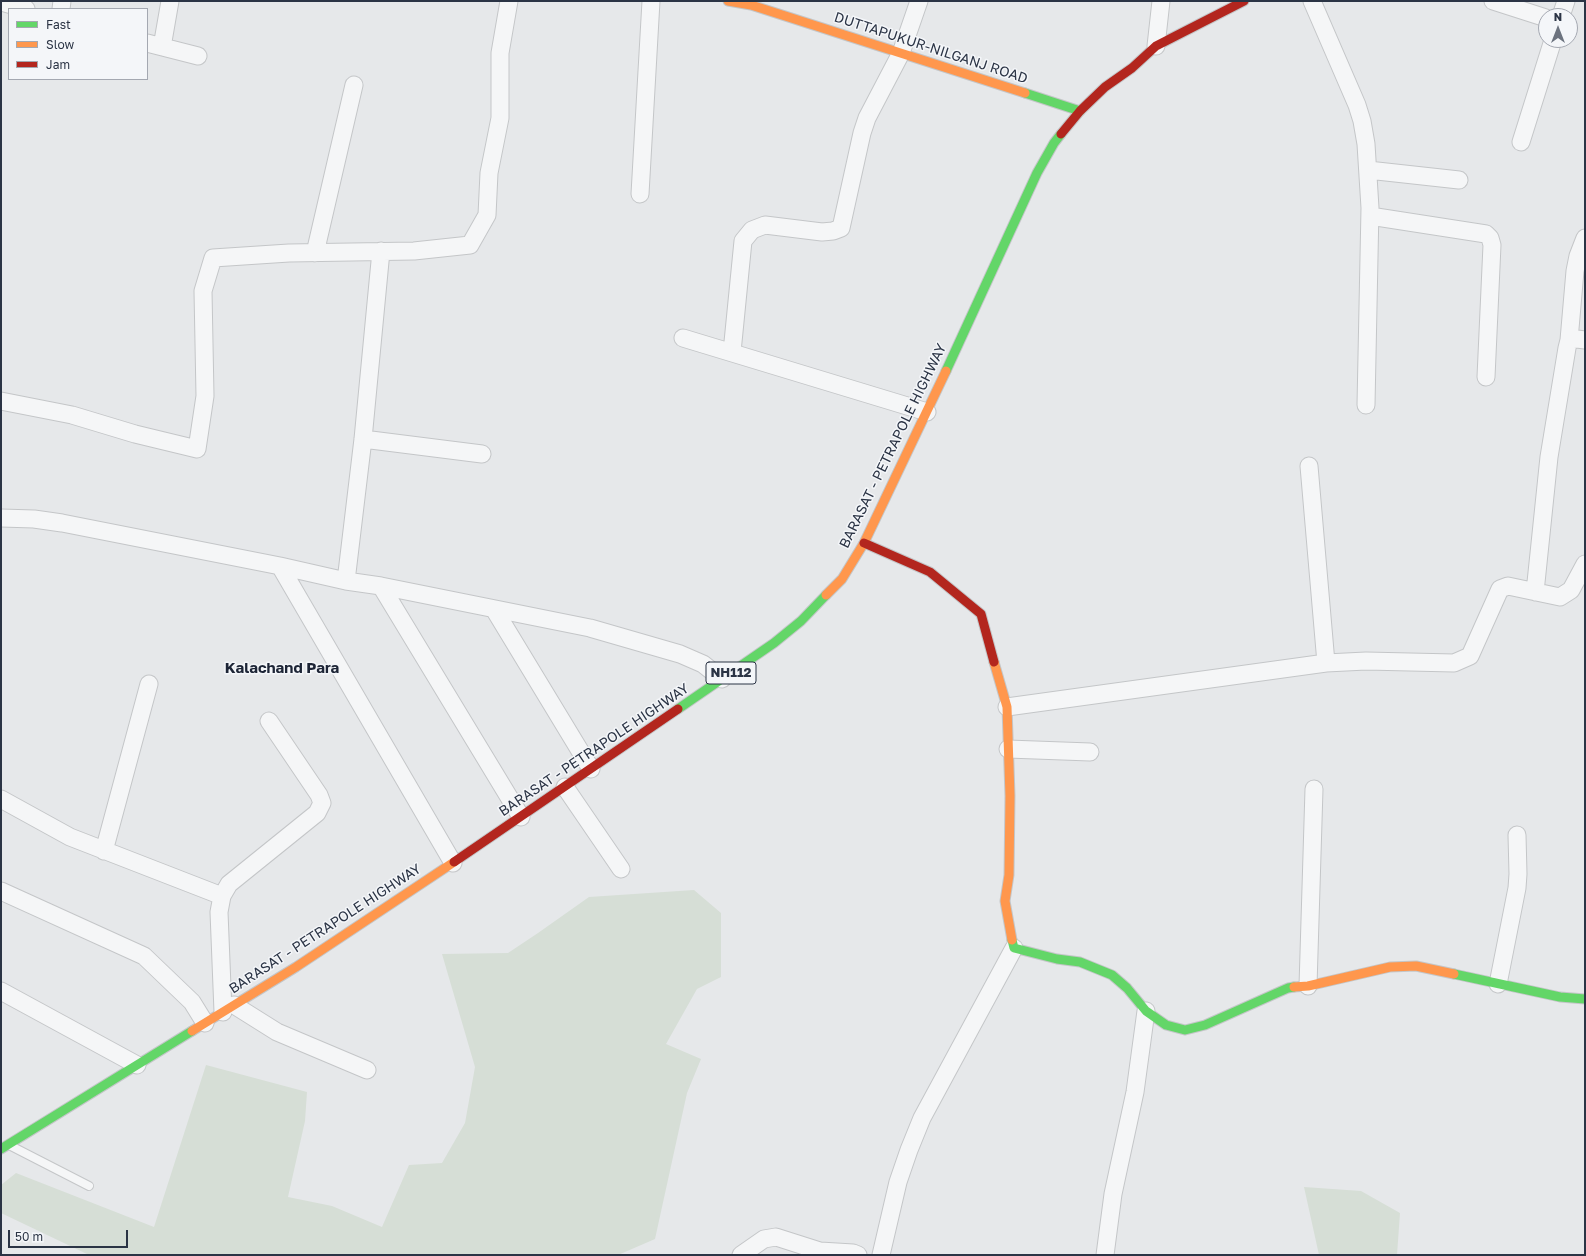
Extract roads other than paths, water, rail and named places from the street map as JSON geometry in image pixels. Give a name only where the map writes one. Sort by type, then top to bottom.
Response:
[{"type":"main road","name":"DUTTAPUKUR-NILGANJ ROAD","points":[[728,1],[752,3],[1080,111]]},
{"type":"main road","name":"BARASAT - PETRAPOLE HIGHWAY","points":[[5,1147],[296,967],[565,787],[774,643],[801,621],[842,579],[864,543],[927,412],[1037,173],[1054,143],[1080,111],[1106,87],[1132,68],[1156,46],[1244,1]]},
{"type":"main road","points":[[864,543],[930,572],[981,614],[1007,707],[1010,796],[1009,875],[1005,902],[1014,948],[1057,959],[1080,962],[1112,975],[1127,988],[1146,1011],[1166,1025],[1185,1030],[1206,1025],[1288,988],[1308,986],[1390,967],[1416,966],[1560,997],[1585,999]]},
{"type":"street","points":[[170,1],[154,45],[198,56]]},
{"type":"street","points":[[1,400],[72,415],[134,434],[197,449],[205,396],[203,292],[213,258],[315,253],[414,251],[470,245],[487,215],[489,173],[500,118],[500,53],[509,1]]},
{"type":"street","points":[[640,194],[651,1]]},
{"type":"street","points":[[732,352],[744,241],[752,230],[765,225],[822,232],[833,231],[841,228],[862,133],[867,118],[901,53],[919,1]]},
{"type":"street","points":[[1156,46],[1160,1]]},
{"type":"street","points":[[1312,1],[1357,105],[1362,121],[1368,170],[1370,216],[1366,405]]},
{"type":"street","points":[[1493,1],[1538,15]]},
{"type":"street","points":[[1,2],[22,8]]},
{"type":"street","points":[[1521,142],[1550,48]]},
{"type":"street","points":[[315,253],[354,85]]},
{"type":"street","points":[[1368,170],[1459,180]]},
{"type":"street","points":[[1370,216],[1486,234],[1490,238],[1492,245],[1486,378]]},
{"type":"street","points":[[1535,592],[1550,457],[1567,348],[1577,340],[1575,271],[1578,256],[1585,238]]},
{"type":"street","points":[[346,581],[363,439],[381,251]]},
{"type":"street","points":[[683,338],[927,412]]},
{"type":"street","points":[[363,439],[482,454]]},
{"type":"street","points":[[1309,466],[1326,663]]},
{"type":"street","points":[[1,518],[34,519],[62,523],[280,566],[346,581],[382,586],[590,628],[644,643],[692,659],[703,664],[722,679]]},
{"type":"street","points":[[1007,707],[1326,663],[1366,661],[1459,662],[1470,656],[1500,589],[1508,586],[1560,597],[1571,590],[1585,564]]},
{"type":"street","points":[[280,566],[453,863]]},
{"type":"street","points":[[382,586],[522,816]]},
{"type":"street","points":[[494,609],[591,769]]},
{"type":"street","points":[[104,851],[149,684]]},
{"type":"street","points":[[269,721],[319,795],[322,803],[316,813],[229,884],[222,896],[219,912],[228,1008],[277,1032],[367,1070]]},
{"type":"street","points":[[1008,749],[1090,752]]},
{"type":"street","points":[[565,787],[622,869]]},
{"type":"street","points":[[1308,986],[1314,789]]},
{"type":"street","points":[[1,799],[70,837],[222,896]]},
{"type":"street","points":[[1498,984],[1517,888],[1517,835]]},
{"type":"street","points":[[1,891],[144,956],[192,1002],[205,1023]]},
{"type":"street","points":[[881,1255],[898,1182],[922,1118],[1014,948]]},
{"type":"street","points":[[1,992],[136,1065]]},
{"type":"street","points":[[1105,1255],[1113,1194],[1138,1076],[1146,1011]]},
{"type":"street","points":[[741,1255],[764,1239],[776,1237],[820,1251],[853,1253],[858,1255]]},
{"type":"lane","points":[[5,1147],[89,1186]]},
{"type":"district","name":"Kalachand Para","points":[[282,668]]}]
